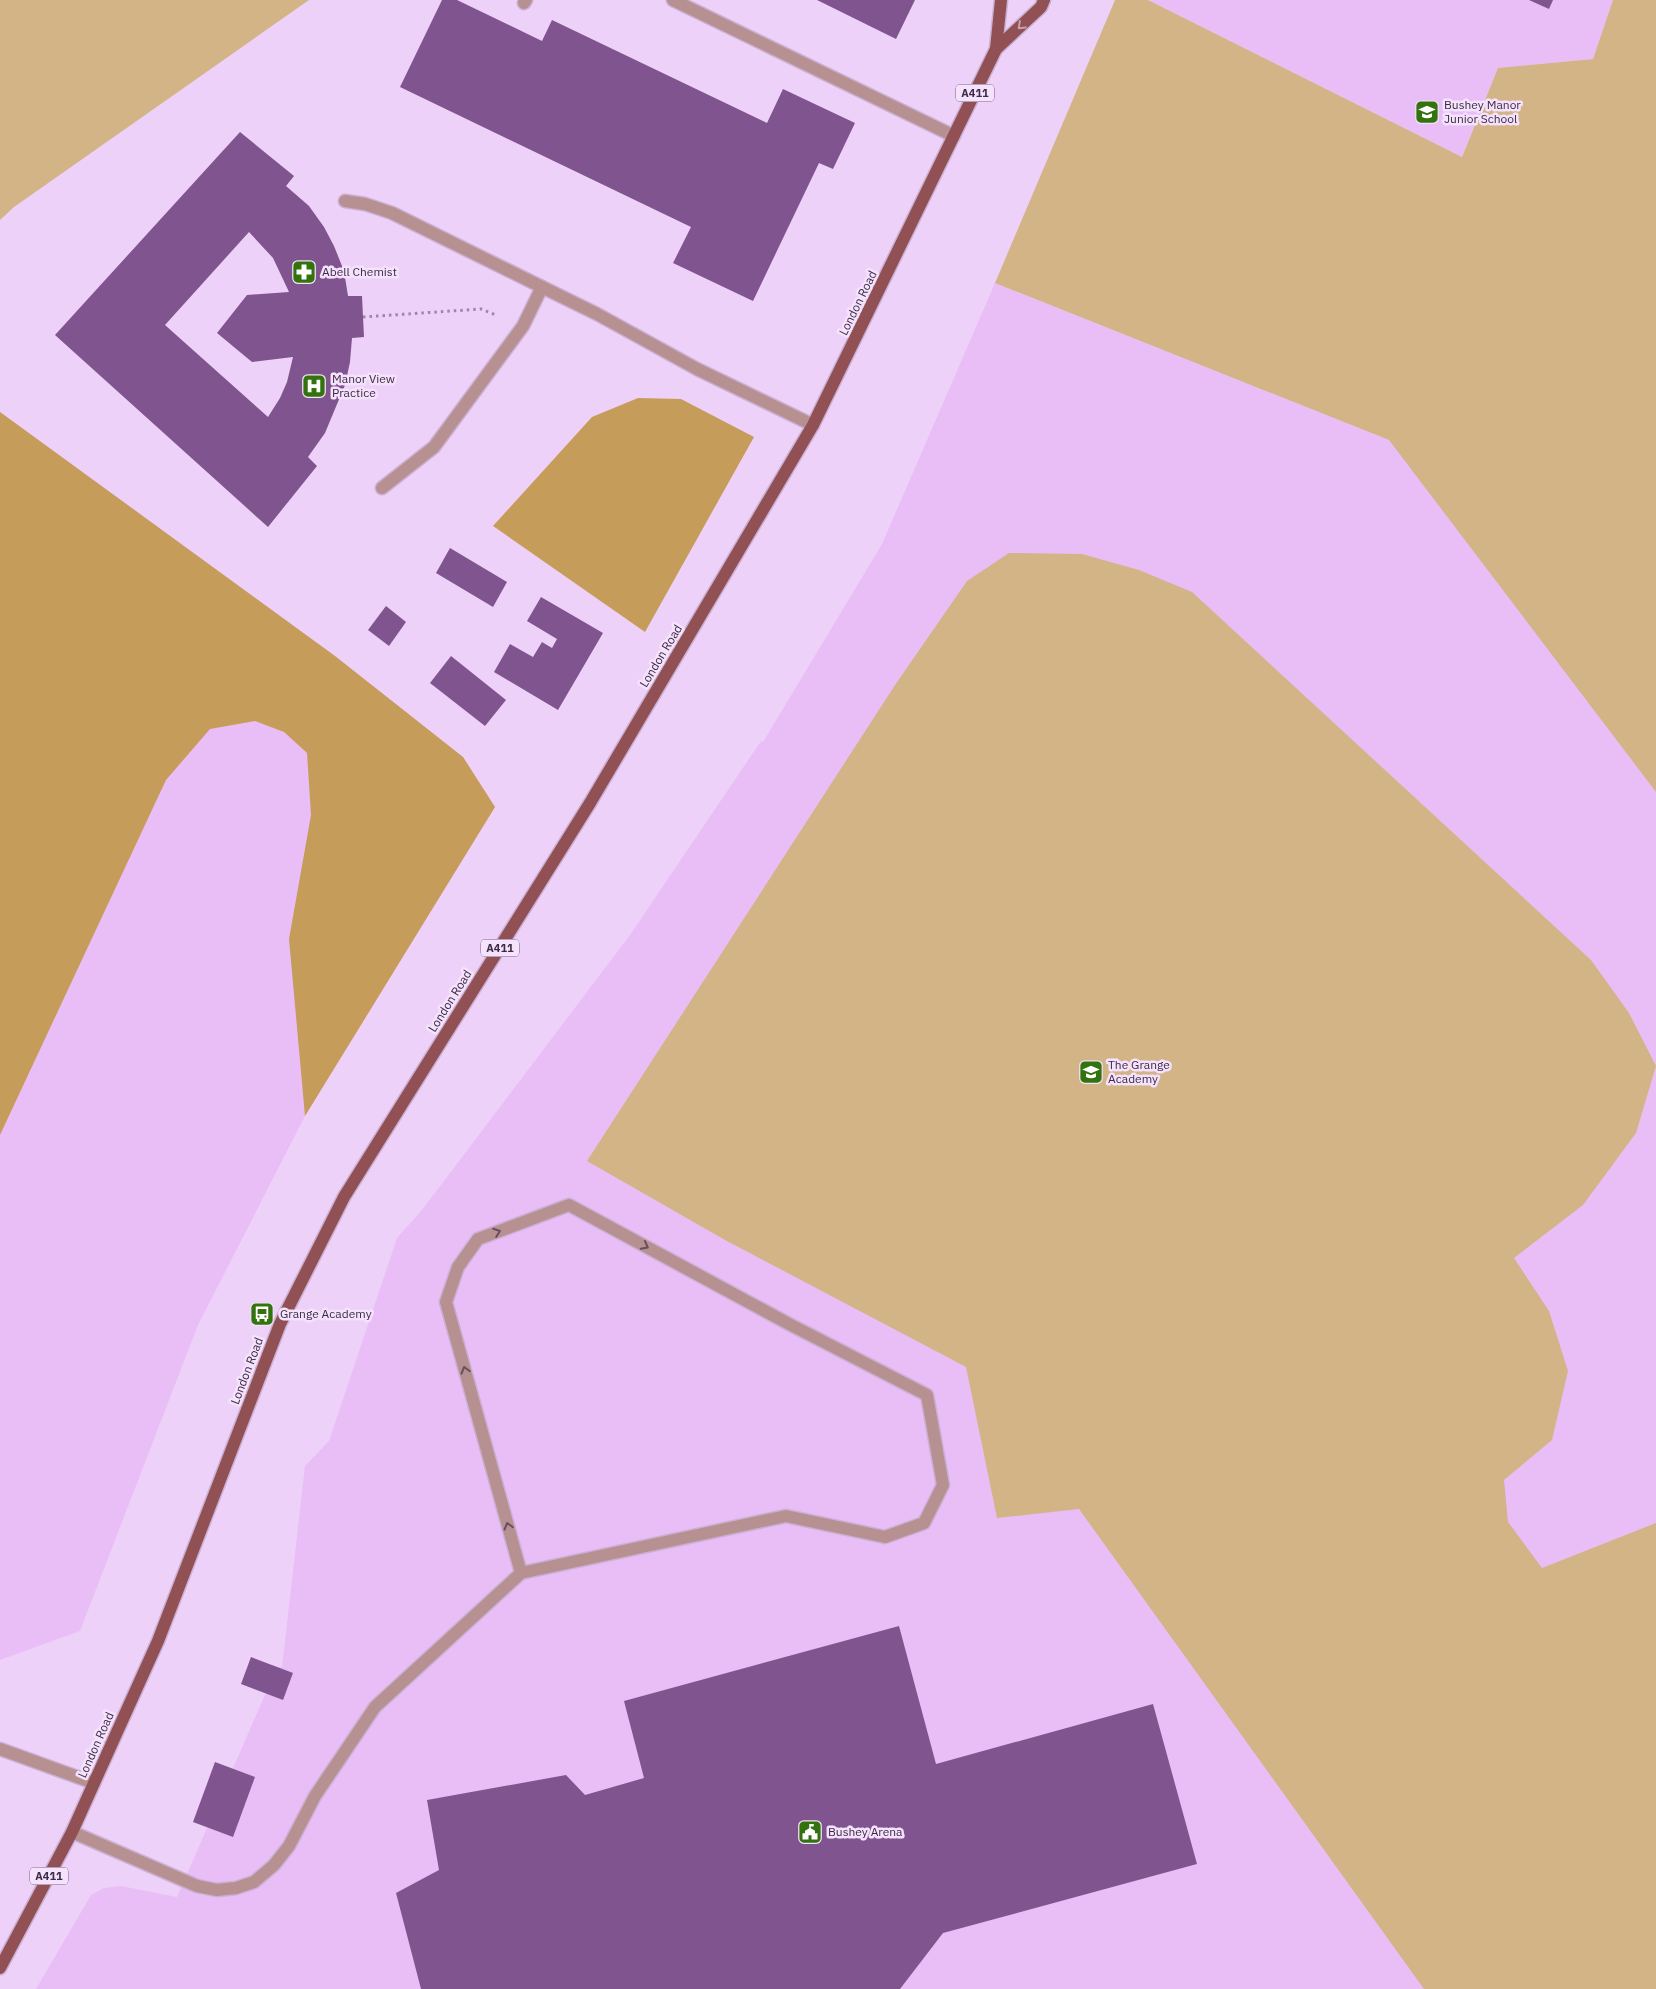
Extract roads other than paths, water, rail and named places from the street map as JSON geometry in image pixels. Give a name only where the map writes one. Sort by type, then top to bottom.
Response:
[{"type":"main road","name":"London Road","points":[[996,50],[1000,0]]},
{"type":"main road","name":"London Road","points":[[0,1968],[72,1832],[158,1641],[280,1324],[344,1197],[590,803],[813,425],[996,50],[1041,8],[1044,0]]},
{"type":"street","points":[[673,0],[954,136]]},
{"type":"street","points":[[345,201],[365,204],[392,213],[597,314],[697,369],[813,425]]},
{"type":"street","points":[[382,488],[434,447],[523,326],[542,287]]},
{"type":"street","points":[[72,1832],[197,1886],[217,1890],[236,1888],[254,1882],[274,1865],[289,1846],[315,1796],[375,1707],[521,1573],[786,1516],[885,1537],[924,1523],[943,1485],[927,1395],[789,1324],[569,1205],[478,1238],[458,1267],[446,1302],[521,1573]]},
{"type":"street","points":[[0,1749],[94,1783]]},
{"type":"place","name":"Bushey Manor Junior School","points":[[1427,112]]},
{"type":"place","name":"Abell Chemist","points":[[304,272]]},
{"type":"place","name":"Manor View Practice","points":[[314,386]]},
{"type":"place","name":"The Grange Academy","points":[[1091,1072]]},
{"type":"place","name":"Grange Academy","points":[[262,1314]]},
{"type":"place","name":"Bushey Arena","points":[[810,1832]]}]
